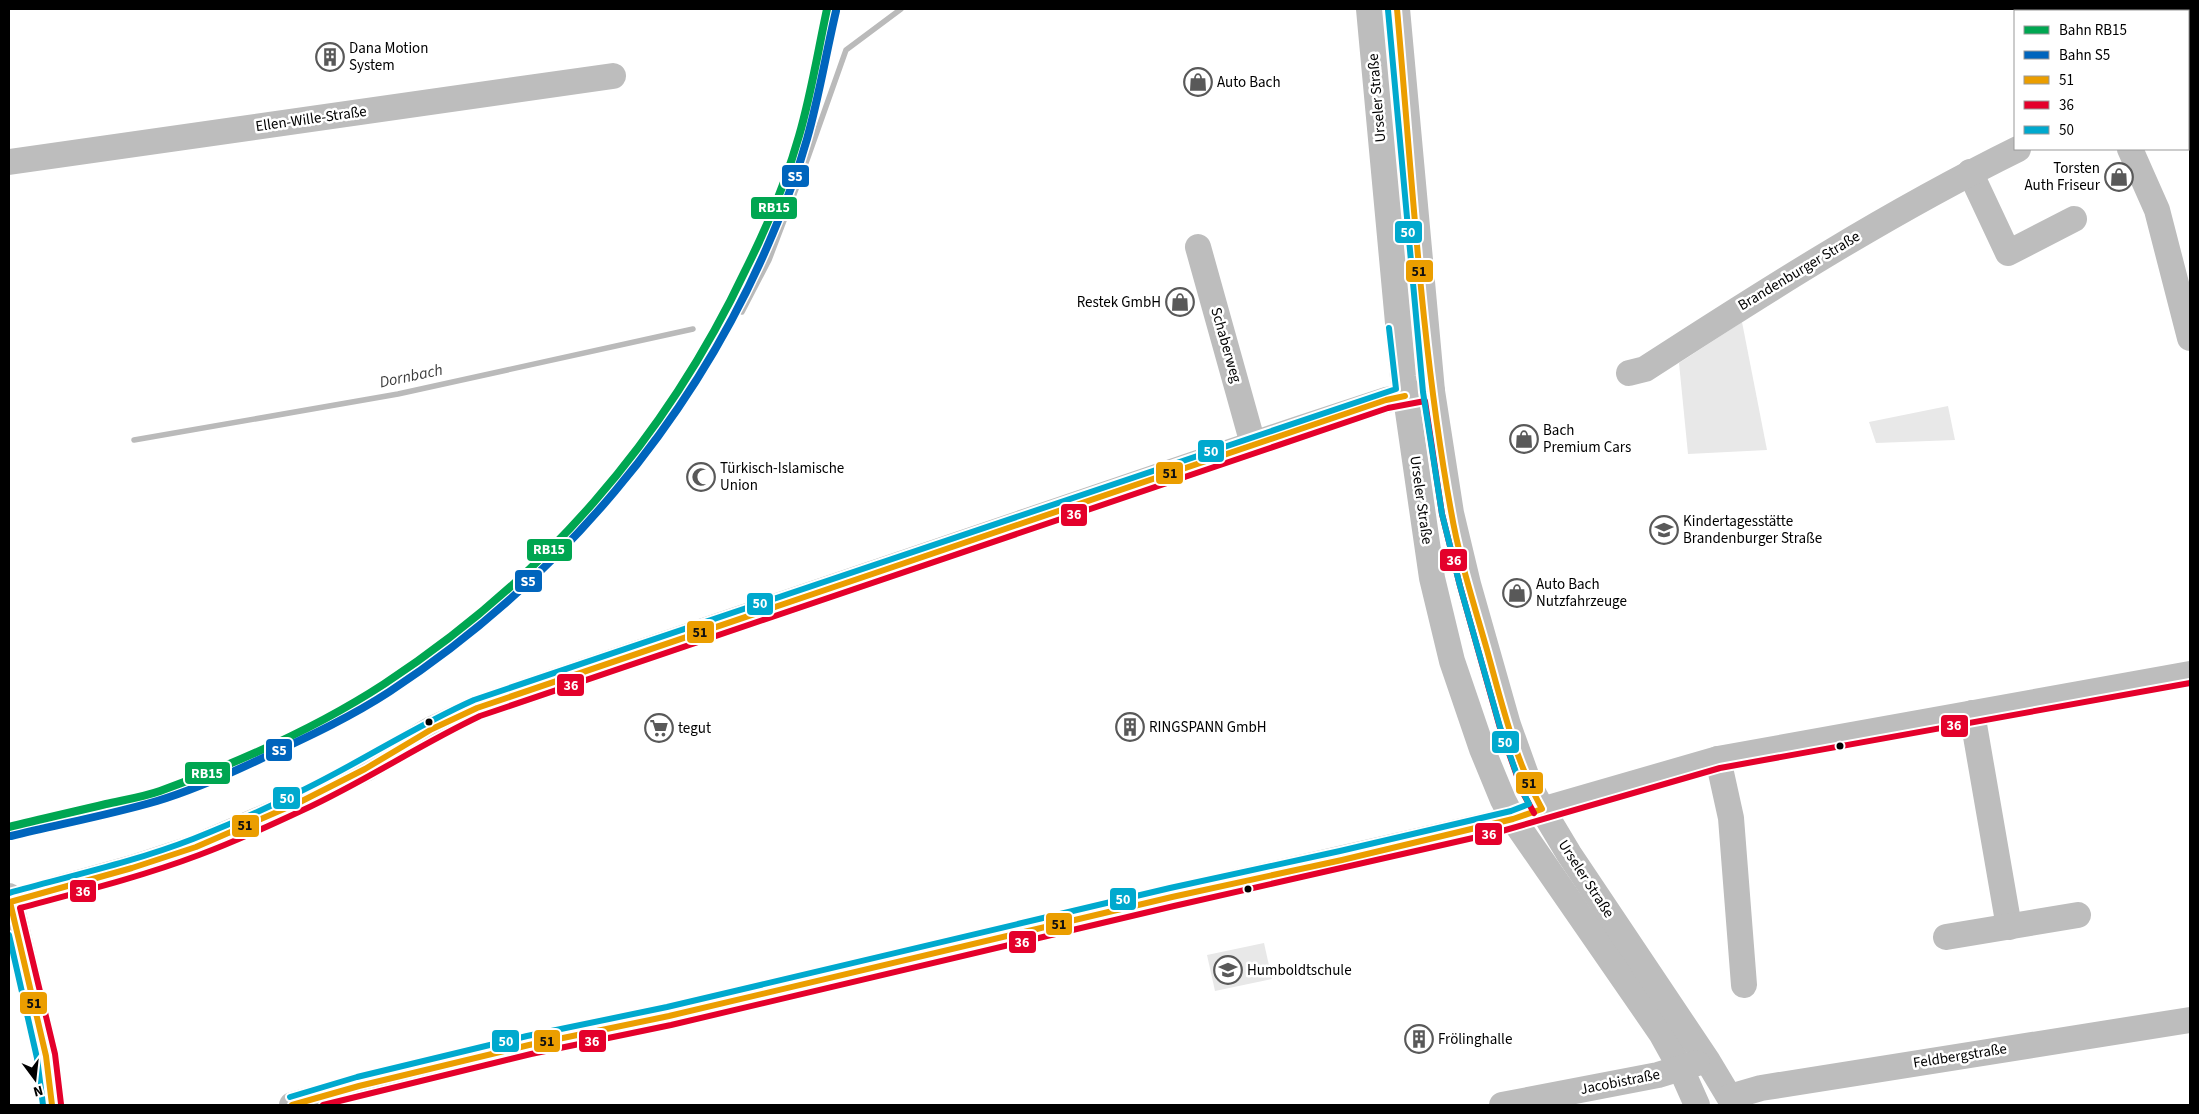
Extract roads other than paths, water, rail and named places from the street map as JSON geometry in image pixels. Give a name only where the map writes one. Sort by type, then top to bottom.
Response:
[{"type":"street","name":"Urseler Straße","points":[[1369,9],[1406,396],[1432,578],[1452,661],[1482,749],[1513,819],[1661,1033],[1681,1069],[1697,1105]]},
{"type":"street","name":"Urseler Straße","points":[[1397,9],[1432,390],[1451,512],[1468,584],[1508,725],[1531,789],[1542,809],[1569,854],[1707,1060],[1732,1101]]},
{"type":"street","name":"Ellen-Wille-Straße","points":[[9,162],[613,76]]},
{"type":"street","name":"Brandenburger Straße","points":[[1629,373],[1645,369],[1819,258],[1970,172],[2016,150]]},
{"type":"street","points":[[2130,150],[2157,210],[2190,338]]},
{"type":"street","points":[[1970,172],[2008,253],[2074,218]]},
{"type":"street","name":"Schaberweg","points":[[1198,247],[1253,444]]},
{"type":"street","points":[[52,1105],[47,1061],[9,899],[132,868],[196,847],[300,802],[365,769],[462,713],[1253,444],[1386,400],[1432,390]]},
{"type":"street","points":[[292,1105],[359,1086],[529,1045],[669,1016],[1172,897],[1342,860],[1513,819],[1718,759],[2190,674]]},
{"type":"street","points":[[1972,712],[2009,926]]},
{"type":"street","points":[[1718,759],[1731,818],[1744,985]]},
{"type":"street","points":[[1946,937],[2078,915]]},
{"type":"street","name":"Feldbergstraße","points":[[1732,1101],[1760,1088],[2190,1020]]},
{"type":"street","name":"Jacobistraße","points":[[1502,1105],[1681,1069],[1707,1060]]},
{"type":"street","points":[[47,1061],[67,1105]]},
{"type":"waterway","name":"Dornbach","points":[[742,312],[769,260],[846,50],[901,9]]},
{"type":"waterway","name":"Dornbach","points":[[134,440],[398,394],[693,329]]},
{"type":"rail line","name":"RB15","points":[[9,827],[160,791],[247,757],[331,716],[384,684],[442,644],[496,600],[547,552],[594,502],[638,448],[678,391],[714,331],[746,269],[776,204],[799,136],[827,9]]},
{"type":"rail line","name":"S5","points":[[11,836],[121,811],[172,796],[231,773],[332,725],[389,692],[451,648],[509,600],[564,547],[615,491],[662,431],[704,368],[741,302],[778,222],[800,163],[815,107],[836,11]]},
{"type":"place","name":"Dana Motion System","points":[[330,57]]},
{"type":"place","name":"Auto Bach","points":[[1198,82]]},
{"type":"place","name":"Torsten Auth Friseur","points":[[2119,177]]},
{"type":"place","name":"Restek GmbH","points":[[1180,302]]},
{"type":"place","name":"Bach Premium Cars","points":[[1524,439]]},
{"type":"place","name":"Türkisch-Islamische Union","points":[[701,477]]},
{"type":"place","name":"Kindertagesstätte Brandenburger Straße","points":[[1664,530]]},
{"type":"place","name":"Auto Bach Nutzfahrzeuge","points":[[1517,593]]},
{"type":"place","name":"RINGSPANN GmbH","points":[[1130,727]]},
{"type":"place","name":"tegut","points":[[659,728]]},
{"type":"place","name":"Humboldtschule","points":[[1228,970]]},
{"type":"place","name":"Frölinghalle","points":[[1419,1039]]}]
